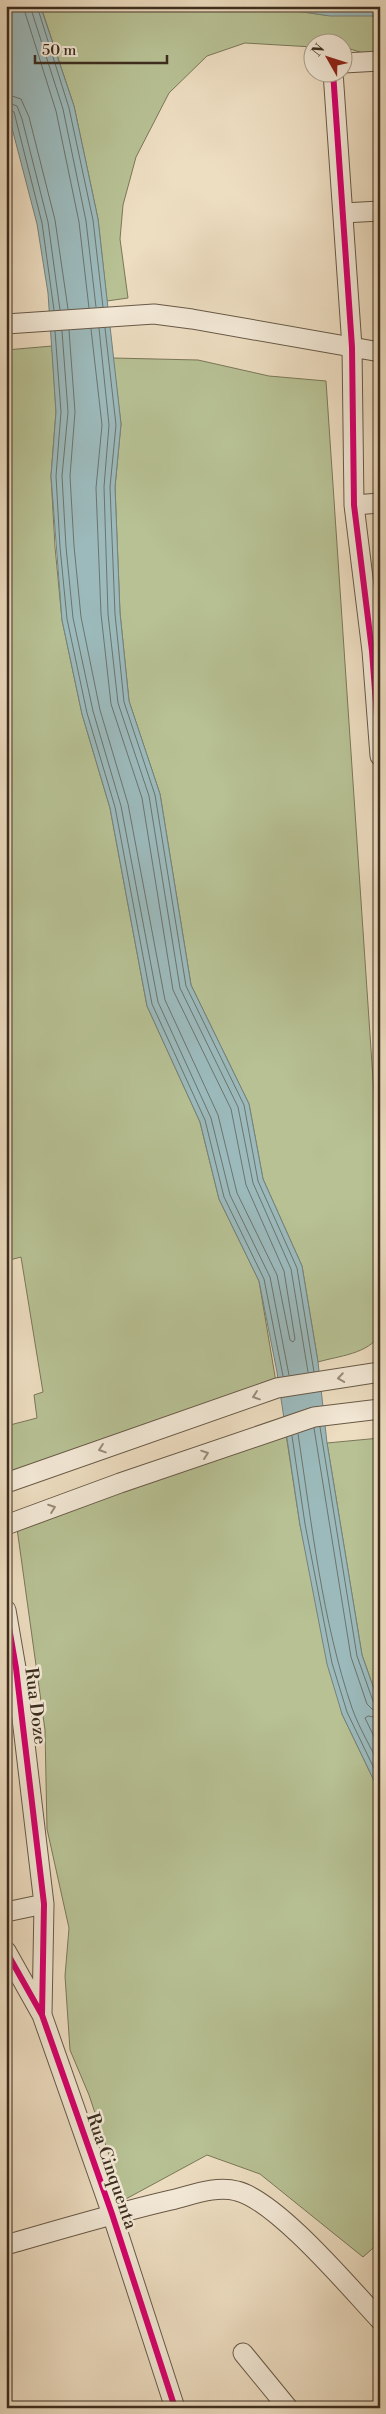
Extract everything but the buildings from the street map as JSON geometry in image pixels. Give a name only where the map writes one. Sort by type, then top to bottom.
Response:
[{"type":"street","points":[[354,62],[380,61]]},
{"type":"street","points":[[334,82],[352,347],[354,505],[376,650],[380,756]]},
{"type":"street","points":[[343,213],[380,211]]},
{"type":"street","points":[[6,324],[154,314],[380,352]]},
{"type":"street","points":[[354,505],[380,504]]},
{"type":"street","points":[[6,1482],[277,1388],[380,1372]]},
{"type":"street","points":[[6,1525],[120,1483],[314,1418],[380,1409]]},
{"type":"street","name":"Rua Doze","points":[[6,1610],[18,1677],[44,1904],[42,2015]]},
{"type":"street","points":[[6,1912],[44,1904]]},
{"type":"street","name":"Rua Cinquenta","points":[[6,1950],[42,2015],[112,2214],[175,2408]]},
{"type":"street","points":[[6,2245],[112,2214],[217,2189],[244,2194],[266,2206],[308,2244],[380,2320]]},
{"type":"street","points":[[243,2354],[288,2408]]},
{"type":"green space","points":[[263,6],[324,15],[380,14],[380,53],[366,54],[354,50],[354,32],[304,32],[304,46],[245,43],[207,56],[169,93],[136,157],[123,205],[120,239],[128,298],[107,301],[98,219],[74,106],[41,7]]},
{"type":"green space","points":[[52,346],[56,412],[51,476],[55,547],[62,620],[82,714],[110,808],[147,1006],[200,1122],[219,1199],[259,1281],[277,1388],[6,1483],[6,1426],[37,1418],[34,1395],[43,1392],[21,1257],[6,1261],[6,350]]},
{"type":"green space","points":[[113,358],[198,360],[269,376],[326,381],[380,1183],[380,1334],[375,1341],[361,1350],[318,1362],[302,1266],[263,1179],[249,1104],[191,985],[160,794],[129,701],[120,613],[115,487],[121,424]]},
{"type":"green space","points":[[286,1434],[300,1525],[342,1714],[380,1793],[380,2242],[363,2257],[260,2174],[207,2155],[124,2200],[89,2095],[70,2050],[65,1976],[69,1928],[47,1829],[45,1730],[16,1521]]},
{"type":"green space","points":[[380,1438],[380,1706],[362,1655],[327,1443]]},
{"type":"water","points":[[6,6],[46,6],[41,8],[74,106],[98,219],[121,424],[115,487],[120,613],[129,701],[160,794],[191,985],[249,1104],[263,1179],[302,1266],[318,1362],[327,1443],[362,1655],[380,1706],[380,1793],[342,1714],[327,1664],[300,1525],[277,1372],[259,1281],[219,1199],[200,1122],[147,1006],[110,808],[82,714],[62,620],[51,476],[56,412],[48,293],[37,224],[6,105]]},
{"type":"water","points":[[263,6],[380,6],[380,16],[330,16]]},
{"type":"cycle path","points":[[334,82],[352,347],[354,505],[372,651],[380,756]]},
{"type":"cycle path","points":[[6,1610],[16,1668],[44,1904],[42,2015]]},
{"type":"cycle path","points":[[6,1951],[42,2015],[112,2214],[175,2408]]}]
